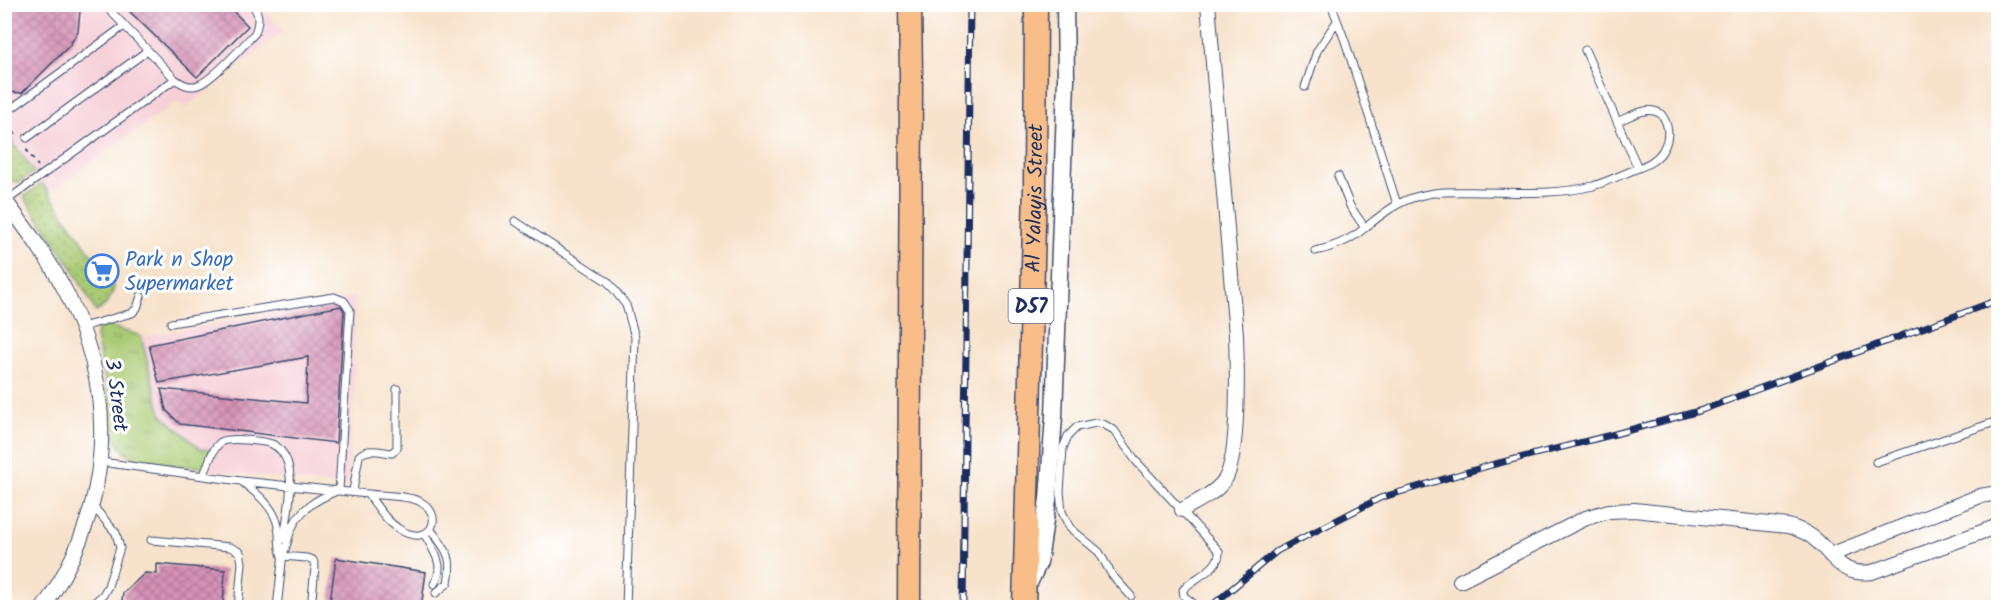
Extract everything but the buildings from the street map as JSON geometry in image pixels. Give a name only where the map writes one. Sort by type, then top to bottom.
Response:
[{"type":"highway","points":[[909,608],[910,4]]},
{"type":"highway","name":"Al Yalayis Street","points":[[1024,597],[1035,188],[1036,4]]},
{"type":"street","points":[[1024,597],[1039,562],[1048,499],[1054,416],[1066,80],[1065,4]]},
{"type":"street","points":[[1182,510],[1213,491],[1225,479],[1231,464],[1235,426],[1236,335],[1208,4]]},
{"type":"street","name":"3 Street","points":[[7,206],[48,260],[67,293],[82,327],[93,363],[100,399],[101,462],[92,505],[75,553],[43,608]]},
{"type":"street","points":[[1830,555],[1980,496],[1998,493]]},
{"type":"street","points":[[1460,581],[1574,522],[1598,513],[1622,510],[1788,526],[1811,536],[1848,570],[1856,573],[1872,572],[1998,526]]},
{"type":"lane","points":[[104,4],[175,79],[189,86],[197,86],[210,79],[255,33],[258,16],[252,4]]},
{"type":"lane","points":[[1331,4],[1397,204]]},
{"type":"lane","points":[[1305,87],[1317,51],[1326,34],[1337,21]]},
{"type":"lane","points":[[4,114],[124,26]]},
{"type":"lane","points":[[1586,50],[1638,168]]},
{"type":"lane","points":[[27,138],[147,51]]},
{"type":"lane","points":[[7,206],[175,79]]},
{"type":"lane","points":[[1315,251],[1338,245],[1397,204],[1419,196],[1441,192],[1573,190],[1593,186],[1638,168],[1654,160],[1663,151],[1668,137],[1666,123],[1661,114],[1646,110],[1617,122]]},
{"type":"lane","points":[[1338,176],[1350,206],[1365,228]]},
{"type":"lane","points":[[515,221],[608,282],[621,297],[630,315],[635,336],[626,608]]},
{"type":"lane","points":[[82,327],[132,313],[140,303],[141,297]]},
{"type":"lane","points":[[171,323],[334,297],[344,301],[350,310],[350,320],[339,490]]},
{"type":"lane","points":[[353,491],[358,456],[362,452],[366,450],[392,453],[397,448],[397,389]]},
{"type":"lane","points":[[1876,462],[1998,421]]},
{"type":"lane","points":[[1131,596],[1112,575],[1099,552],[1076,535],[1062,512],[1063,448],[1068,436],[1083,424],[1096,423],[1114,430],[1136,461],[1217,548],[1220,555],[1216,563],[1183,590],[1184,596],[1199,608]]},
{"type":"lane","points":[[204,475],[214,451],[222,441],[229,439],[264,443],[278,448],[283,453],[288,467],[290,486],[277,608]]},
{"type":"lane","points":[[101,462],[241,481],[353,491],[417,500],[432,514],[434,523],[428,533],[417,536],[410,534],[393,525],[368,494]]},
{"type":"lane","points":[[241,481],[264,501],[275,518],[282,556]]},
{"type":"lane","points":[[282,556],[293,525],[305,509],[321,497],[339,490]]},
{"type":"lane","points":[[88,608],[96,603],[108,586],[120,548],[116,533],[92,505]]},
{"type":"lane","points":[[428,533],[440,562],[438,578],[434,584]]},
{"type":"lane","points":[[428,533],[447,550],[449,558],[448,583],[436,593]]},
{"type":"lane","points":[[151,540],[230,547],[240,552],[243,557],[238,608]]},
{"type":"lane","points":[[282,556],[313,560],[315,567],[311,608]]},
{"type":"shaded area","points":[[4,5],[257,5],[284,31],[185,108],[177,101],[49,193],[5,131]]},
{"type":"shaded area","points":[[354,297],[354,393],[347,487],[136,461],[121,448],[113,436],[109,400],[97,346]]},
{"type":"green space","points":[[4,131],[34,172],[20,182],[12,181],[5,170]]},
{"type":"green space","points":[[42,183],[114,287],[108,301],[96,312],[71,266],[24,197]]},
{"type":"green space","points":[[108,326],[141,337],[161,414],[201,449],[213,450],[205,468],[136,461],[121,448],[113,436],[109,400],[96,337],[97,329]]},
{"type":"railway","points":[[963,608],[970,4]]},
{"type":"railway","points":[[1209,608],[1277,551],[1380,498],[1491,465],[1699,411],[1998,300]]},
{"type":"place","name":"Park n Shop Supermarket","points":[[102,271]]}]
